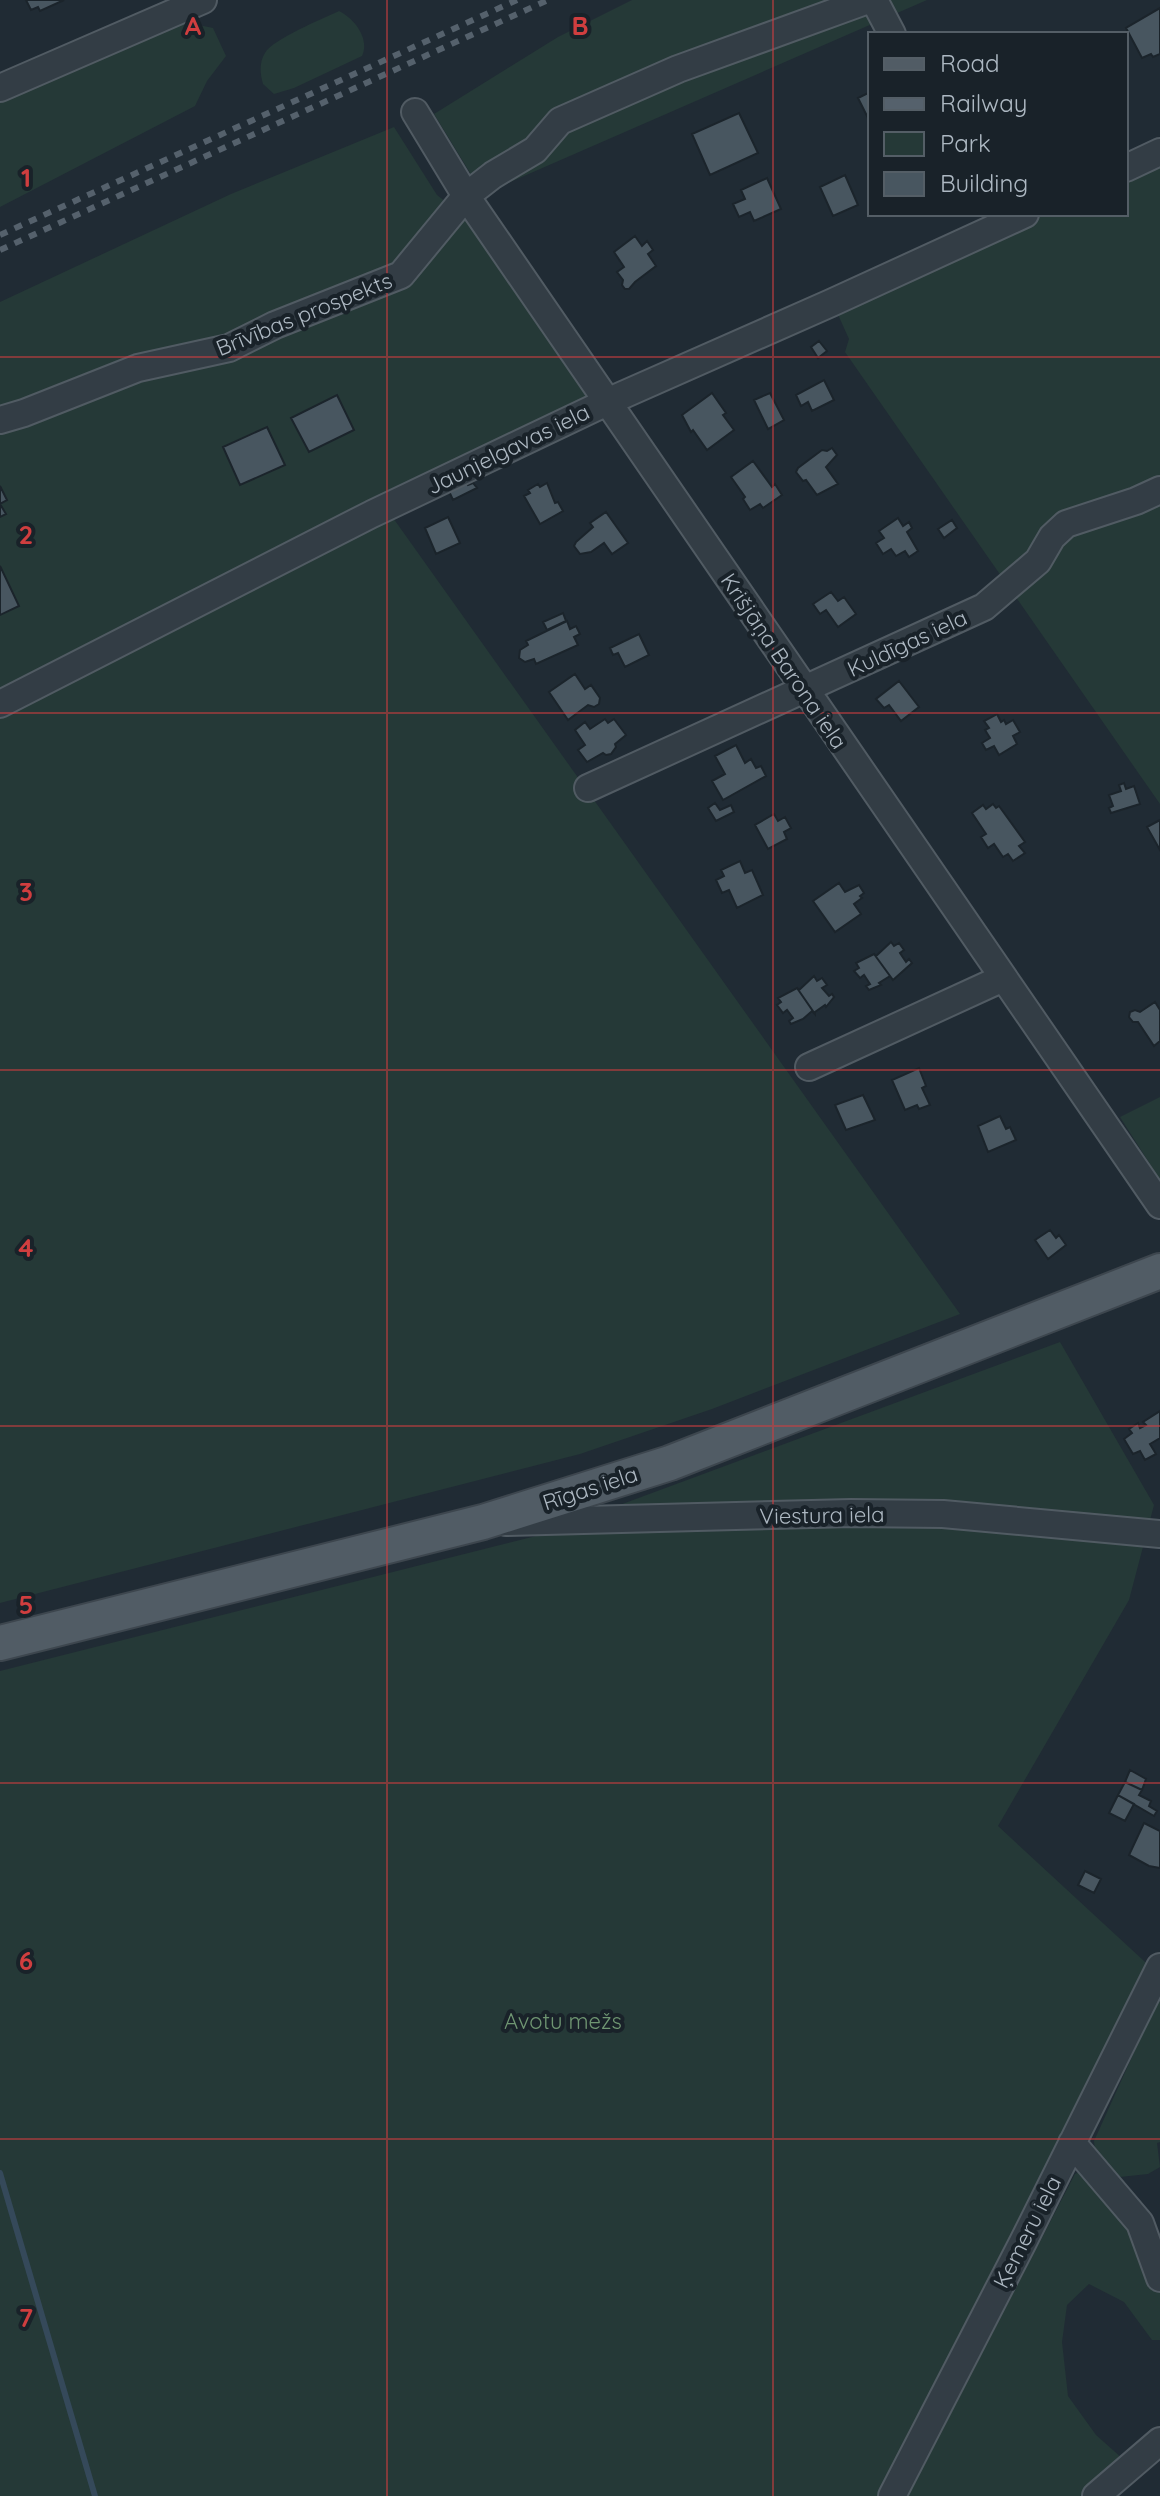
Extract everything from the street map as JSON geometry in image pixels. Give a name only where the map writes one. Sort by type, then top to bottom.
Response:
[{"type":"main road","name":"Rīgas iela","points":[[0,1643],[483,1522],[670,1463],[1160,1271]]},
{"type":"street","points":[[0,88],[203,0]]},
{"type":"street","points":[[871,0],[891,32]]},
{"type":"street","name":"Brīvības prospekts","points":[[0,420],[138,368],[229,348],[275,325],[401,275],[466,196],[493,175],[535,150],[560,121],[678,69],[871,0]]},
{"type":"street","name":"Krišjāņa Barona iela","points":[[415,112],[466,196],[1160,1205]]},
{"type":"street","points":[[1128,167],[1160,152]]},
{"type":"street","name":"Jaunjelgavas iela","points":[[0,704],[372,514],[607,402],[831,303],[1009,217]]},
{"type":"street","name":"Kuldīgas iela","points":[[588,788],[984,607],[1038,561],[1052,537],[1066,524],[1160,490]]},
{"type":"street","points":[[809,1067],[1003,978]]},
{"type":"street","name":"Viestura iela","points":[[483,1522],[851,1513],[943,1514],[1160,1534]]},
{"type":"street","name":"Ķemeru iela","points":[[892,2496],[1072,2143],[1151,2005],[1160,1967]]},
{"type":"street","points":[[1072,2143],[1140,2223],[1160,2278]]},
{"type":"street","points":[[1106,2493],[1160,2441]]},
{"type":"green space","points":[[632,0],[927,0],[483,194],[434,114],[558,37]]},
{"type":"green space","points":[[339,11],[360,30],[364,43],[362,56],[294,88],[274,94],[262,80],[261,64],[265,53],[287,36]]},
{"type":"green space","points":[[180,21],[213,28],[226,56],[207,81],[195,106],[0,207],[0,102]]},
{"type":"green space","points":[[394,127],[437,195],[455,209],[466,196],[592,397],[381,501],[960,1314],[712,1409],[580,1454],[0,1603],[0,302],[231,194]]},
{"type":"green space","points":[[1160,152],[1160,804],[845,352],[849,339],[835,308],[1021,216],[1128,216],[1128,167]]},
{"type":"green space","points":[[1160,1097],[1160,1180],[1120,1117]]},
{"type":"green space","name":"Avotu mežs","points":[[1060,1342],[1154,1505],[1129,1600],[998,1826],[1157,1973],[892,2496],[0,2496],[0,1671],[536,1536]]},
{"type":"green space","points":[[1160,1995],[1160,2142],[1157,2143],[1160,2167],[1148,2174],[1110,2178],[1096,2160],[1094,2141]]},
{"type":"green space","points":[[1092,2166],[1160,2278],[1160,2340],[1152,2340],[1124,2302],[1089,2284],[1067,2305],[1062,2342],[1068,2396],[1096,2435],[1123,2459],[1080,2496],[908,2496],[1075,2174]]},
{"type":"building","points":[[26,0],[64,0],[40,11],[38,7],[31,10]]},
{"type":"building","points":[[1160,8],[1160,54],[1142,58],[1126,28]]},
{"type":"building","points":[[868,93],[868,118],[858,98]]},
{"type":"building","points":[[739,113],[758,153],[710,175],[692,134]]},
{"type":"building","points":[[845,175],[858,205],[833,216],[820,187]]},
{"type":"building","points":[[767,178],[781,209],[754,221],[750,212],[739,217],[733,204],[745,199],[741,190]]},
{"type":"building","points":[[635,236],[642,246],[647,241],[653,250],[648,254],[656,266],[625,289],[617,272],[624,267],[614,252]]},
{"type":"building","points":[[819,341],[827,351],[818,358],[811,347]]},
{"type":"building","points":[[824,380],[834,400],[812,411],[808,402],[801,406],[796,395]]},
{"type":"building","points":[[712,393],[734,430],[707,450],[693,430],[691,432],[682,415]]},
{"type":"building","points":[[770,393],[784,420],[768,429],[754,400]]},
{"type":"building","points":[[337,395],[354,430],[309,452],[291,418]]},
{"type":"building","points":[[267,427],[285,465],[240,485],[223,447]]},
{"type":"building","points":[[832,448],[837,455],[826,467],[838,484],[817,495],[796,472],[822,450]]},
{"type":"building","points":[[753,461],[772,487],[775,484],[782,495],[763,508],[760,504],[750,510],[731,477]]},
{"type":"building","points":[[465,479],[468,485],[473,483],[477,488],[453,500],[447,487]]},
{"type":"building","points":[[547,483],[555,503],[558,502],[563,511],[540,524],[524,496],[538,484],[540,487]]},
{"type":"building","points":[[0,486],[7,500],[0,504]]},
{"type":"building","points":[[606,512],[628,543],[612,554],[604,543],[591,552],[580,554],[574,546],[576,542],[593,527],[590,523]]},
{"type":"building","points":[[448,517],[460,543],[436,554],[425,528]]},
{"type":"building","points":[[898,518],[903,526],[909,522],[912,528],[907,532],[918,551],[909,557],[905,551],[896,556],[891,549],[883,554],[876,543],[884,538],[879,531]]},
{"type":"building","points":[[952,520],[957,528],[944,538],[938,529]]},
{"type":"building","points":[[0,566],[19,606],[0,615]]},
{"type":"building","points":[[831,592],[838,601],[844,597],[856,614],[838,627],[826,610],[820,614],[813,604]]},
{"type":"building","points":[[563,613],[566,621],[547,630],[543,622]]},
{"type":"building","points":[[567,621],[570,629],[576,626],[580,634],[574,637],[578,645],[536,664],[534,659],[525,662],[519,658],[520,650],[528,645],[526,641]]},
{"type":"building","points":[[639,634],[649,655],[625,667],[618,653],[613,655],[610,648]]},
{"type":"building","points":[[575,674],[585,689],[591,685],[600,698],[599,704],[594,707],[588,705],[568,720],[549,692]]},
{"type":"building","points":[[899,681],[919,707],[901,721],[889,705],[884,708],[876,699]]},
{"type":"building","points":[[997,714],[1006,724],[1013,720],[1020,732],[1013,736],[1017,744],[999,755],[994,746],[986,750],[982,743],[990,738],[984,721]]},
{"type":"building","points":[[605,719],[608,723],[614,719],[626,735],[615,744],[611,754],[603,753],[587,762],[578,750],[585,745],[575,730],[585,722],[590,729]]},
{"type":"building","points":[[736,745],[745,763],[751,759],[756,768],[761,766],[766,776],[723,800],[712,781],[725,774],[715,756]]},
{"type":"building","points":[[1124,783],[1126,789],[1134,786],[1140,804],[1111,813],[1109,808],[1113,806],[1109,795],[1121,791],[1119,785]]},
{"type":"building","points":[[715,803],[720,810],[731,805],[734,812],[716,821],[708,808]]},
{"type":"building","points":[[993,804],[996,808],[999,806],[1025,842],[1019,846],[1025,853],[1013,861],[1008,854],[1003,857],[994,844],[988,848],[981,837],[986,834],[972,813],[983,805],[986,809]]},
{"type":"building","points":[[774,814],[778,821],[785,817],[791,828],[784,832],[787,839],[768,849],[755,825]]},
{"type":"building","points":[[1160,820],[1160,850],[1147,827]]},
{"type":"building","points":[[740,861],[745,873],[752,870],[763,895],[737,908],[729,890],[722,893],[716,880],[724,876],[721,870]]},
{"type":"building","points":[[839,883],[845,892],[859,885],[864,893],[854,904],[861,914],[835,932],[813,901]]},
{"type":"building","points":[[891,942],[894,946],[899,943],[904,950],[900,953],[906,962],[909,959],[912,963],[893,980],[874,954],[876,956]]},
{"type":"building","points":[[874,954],[893,980],[890,976],[879,983],[881,985],[869,990],[866,986],[870,984],[864,975],[860,978],[854,971],[859,968],[856,963]]},
{"type":"building","points":[[814,976],[817,981],[822,978],[827,985],[822,988],[834,997],[815,1014],[797,988],[799,990]]},
{"type":"building","points":[[797,988],[815,1014],[812,1011],[791,1024],[789,1021],[793,1018],[787,1010],[783,1013],[777,1005],[781,1002],[778,998]]},
{"type":"building","points":[[1155,1002],[1160,1010],[1160,1041],[1154,1046],[1138,1022],[1133,1022],[1129,1017],[1130,1012],[1140,1012]]},
{"type":"building","points":[[919,1068],[926,1086],[922,1088],[930,1105],[919,1109],[917,1105],[905,1110],[892,1080]]},
{"type":"building","points":[[863,1095],[875,1120],[846,1130],[835,1105]]},
{"type":"building","points":[[1000,1116],[1016,1140],[988,1152],[978,1126]]},
{"type":"building","points":[[1050,1230],[1056,1238],[1059,1235],[1066,1245],[1048,1259],[1035,1240]]},
{"type":"building","points":[[1160,1411],[1160,1438],[1150,1444],[1156,1454],[1145,1460],[1140,1451],[1133,1454],[1124,1439],[1132,1433],[1129,1429],[1138,1423],[1140,1428],[1146,1425],[1143,1422]]},
{"type":"building","points":[[1130,1770],[1146,1779],[1142,1790],[1125,1782]]},
{"type":"building","points":[[1125,1782],[1142,1790],[1139,1795],[1151,1801],[1149,1806],[1157,1811],[1154,1816],[1118,1795]]},
{"type":"building","points":[[1118,1795],[1134,1804],[1125,1821],[1109,1813]]},
{"type":"building","points":[[1144,1823],[1160,1831],[1160,1868],[1149,1866],[1129,1855]]},
{"type":"building","points":[[1085,1871],[1101,1879],[1094,1893],[1078,1885]]},
{"type":"waterway","points":[[0,2173],[95,2496]]},
{"type":"railway","points":[[0,235],[517,0]]},
{"type":"railway","points":[[0,250],[548,0]]}]
